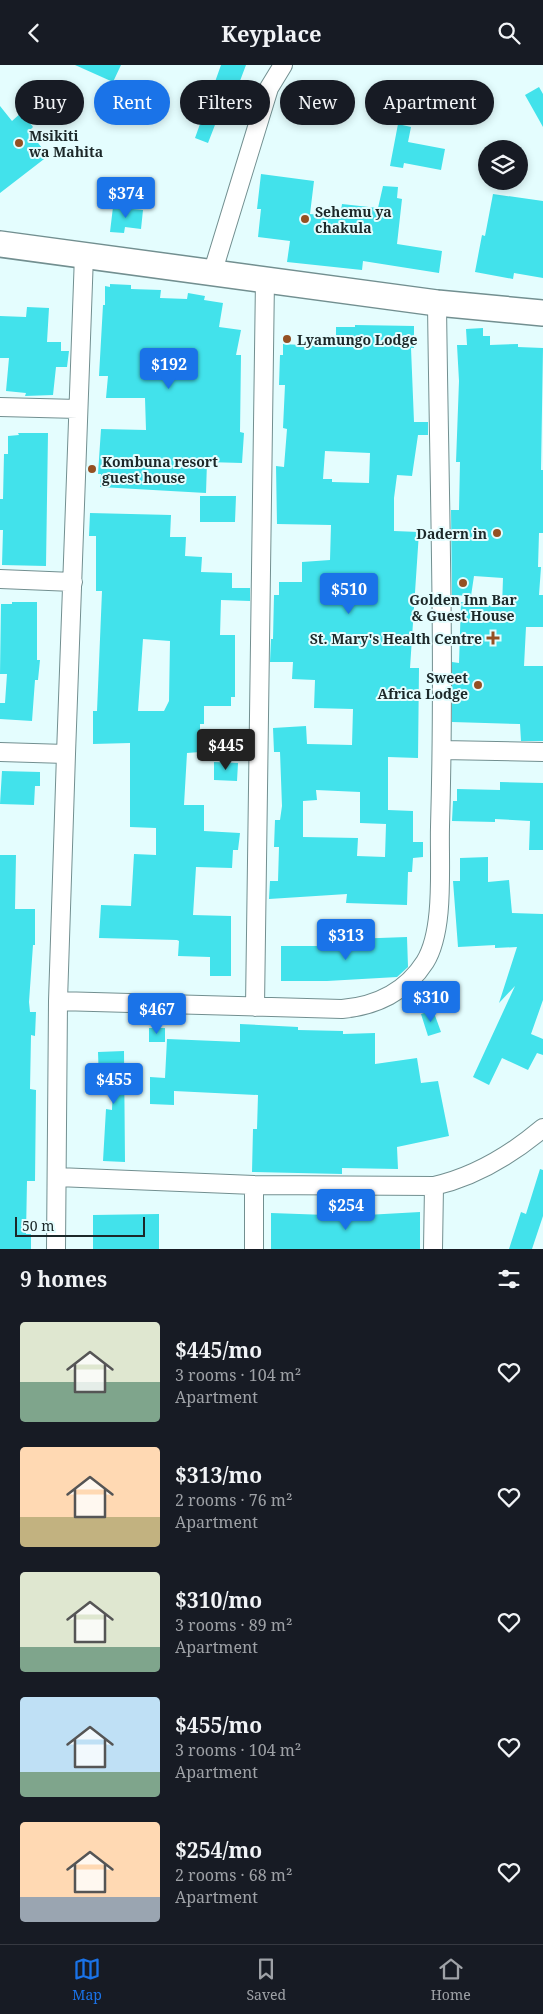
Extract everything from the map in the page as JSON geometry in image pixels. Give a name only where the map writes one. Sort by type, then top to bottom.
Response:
[{"type":"street","points":[[212,273],[269,88],[283,65]]},
{"type":"street","points":[[0,244],[437,303],[543,313]]},
{"type":"street","points":[[56,1249],[58,1001],[84,255]]},
{"type":"street","points":[[255,1007],[265,279]]},
{"type":"street","points":[[58,1001],[342,1009],[362,1007],[375,1004],[408,982],[425,962],[435,937],[438,908],[442,750],[437,303]]},
{"type":"street","points":[[0,407],[78,409]]},
{"type":"street","points":[[0,579],[73,582]]},
{"type":"street","points":[[442,750],[543,752]]},
{"type":"street","points":[[0,752],[66,754]]},
{"type":"street","points":[[57,1177],[254,1185],[434,1186],[449,1182],[486,1166],[524,1144],[543,1128]]},
{"type":"street","points":[[254,1185],[254,1249]]},
{"type":"street","points":[[433,1249],[434,1186]]},
{"type":"building","points":[[75,65],[121,65],[114,80],[109,80]]},
{"type":"building","points":[[221,65],[246,65],[240,80],[216,80]]},
{"type":"building","points":[[539,87],[543,94],[543,127],[525,95]]},
{"type":"building","name":"Msikiti wa Mahita","points":[[0,106],[12,121],[15,118],[15,125],[32,125],[33,127],[29,131],[48,156],[0,193]]},
{"type":"building","points":[[200,125],[215,125],[208,143],[195,138]]},
{"type":"building","points":[[398,125],[411,127],[408,142],[445,149],[441,170],[404,163],[403,168],[390,166]]},
{"type":"building","points":[[261,174],[314,181],[310,214],[340,217],[342,204],[378,208],[383,186],[398,187],[397,198],[402,199],[397,244],[442,251],[439,273],[363,261],[362,270],[287,262],[290,241],[258,237],[261,209],[257,209]]},
{"type":"building","points":[[493,194],[543,201],[543,278],[514,273],[513,279],[475,272],[482,235],[485,236]]},
{"type":"building","points":[[113,207],[143,210],[141,229],[125,227],[124,233],[110,232]]},
{"type":"building","points":[[110,284],[131,285],[131,289],[161,290],[160,298],[187,299],[188,293],[205,296],[204,300],[223,303],[219,327],[241,330],[236,355],[241,355],[240,432],[244,433],[242,463],[207,462],[206,493],[100,487],[101,474],[98,474],[101,429],[146,430],[145,398],[106,398],[108,376],[99,376],[105,286],[110,287]]},
{"type":"building","points":[[27,307],[49,308],[47,342],[61,342],[61,351],[69,351],[67,367],[56,367],[53,395],[25,396],[26,393],[6,391],[9,358],[0,358],[0,316],[26,317]]},
{"type":"building","points":[[355,325],[414,326],[414,348],[411,348],[414,422],[428,422],[428,435],[418,435],[412,476],[397,475],[394,498],[394,531],[419,532],[410,668],[419,668],[418,758],[388,757],[388,810],[413,811],[413,842],[423,842],[423,857],[413,858],[412,872],[408,872],[407,905],[346,903],[347,894],[269,899],[270,881],[278,881],[279,847],[274,847],[275,820],[280,820],[282,806],[280,752],[274,752],[273,728],[306,726],[307,744],[352,745],[353,709],[314,708],[315,680],[292,679],[293,662],[270,662],[271,639],[273,639],[274,595],[279,595],[279,582],[302,582],[302,562],[330,560],[331,525],[277,524],[276,466],[284,467],[287,429],[283,428],[285,385],[279,385],[280,355],[283,355],[283,344],[336,347],[336,327],[355,327]],"holes":[[[325,451],[370,453],[369,483],[332,482],[332,479],[323,479]],[[316,790],[360,792],[360,823],[386,824],[385,857],[357,856],[358,838],[303,837],[303,801],[317,800]]]},
{"type":"building","points":[[483,328],[483,336],[490,336],[490,345],[518,344],[518,347],[543,348],[541,470],[543,470],[543,533],[539,533],[538,567],[541,567],[539,595],[543,595],[543,627],[526,627],[524,666],[543,666],[543,741],[521,741],[520,724],[452,722],[452,662],[459,663],[461,602],[502,607],[503,578],[474,576],[471,596],[452,595],[451,510],[459,510],[460,462],[456,462],[459,381],[457,345],[467,345],[466,329]]},
{"type":"building","points":[[18,433],[48,433],[46,566],[2,565],[3,530],[0,530],[0,499],[3,499],[4,454],[8,454],[8,436],[19,435]]},
{"type":"building","points":[[200,496],[236,496],[235,522],[200,522]]},
{"type":"building","points":[[90,513],[171,515],[170,537],[186,537],[185,556],[202,557],[201,572],[232,573],[232,588],[250,588],[250,601],[221,600],[220,635],[235,635],[235,697],[231,697],[231,706],[204,706],[204,724],[200,724],[200,752],[187,753],[184,805],[204,805],[204,831],[240,833],[238,850],[233,850],[232,868],[196,867],[193,915],[231,916],[231,976],[210,976],[210,957],[178,956],[179,941],[177,940],[99,938],[101,905],[131,906],[134,854],[156,855],[156,828],[130,827],[130,743],[93,744],[93,711],[97,711],[102,591],[96,591],[96,536],[89,536]],"holes":[[[143,639],[170,641],[169,701],[164,711],[138,711]]]},
{"type":"building","points":[[12,602],[37,602],[37,660],[40,660],[38,680],[35,680],[32,721],[0,719],[0,703],[5,703],[7,674],[0,674],[1,604],[12,604]]},
{"type":"building","points":[[214,762],[238,763],[237,781],[214,780]]},
{"type":"building","points":[[2,771],[40,772],[40,786],[35,786],[34,805],[0,804]]},
{"type":"building","points":[[500,782],[543,783],[543,850],[529,850],[530,821],[495,819],[495,822],[452,821],[453,801],[457,801],[457,789],[500,790]]},
{"type":"building","points":[[0,855],[16,855],[15,909],[35,909],[35,945],[33,945],[29,1002],[30,1012],[36,1012],[35,1036],[31,1035],[30,1089],[36,1090],[35,1181],[27,1181],[26,1234],[31,1234],[31,1249],[0,1249]]},
{"type":"building","points":[[488,857],[488,882],[509,880],[512,913],[543,914],[543,1000],[531,1034],[543,1039],[543,1055],[537,1053],[528,1070],[502,1058],[489,1085],[473,1077],[515,986],[499,1003],[517,947],[495,948],[495,945],[458,947],[453,881],[460,881],[460,858]]},
{"type":"building","points":[[407,937],[408,967],[397,977],[327,981],[281,981],[281,946],[351,946],[351,939]]},
{"type":"building","points":[[433,1010],[441,1032],[428,1036],[421,1014]]},
{"type":"building","points":[[240,1024],[298,1027],[298,1030],[343,1031],[343,1034],[375,1033],[375,1064],[417,1058],[421,1083],[438,1081],[449,1136],[397,1147],[398,1169],[342,1168],[342,1174],[252,1172],[253,1129],[257,1129],[258,1095],[174,1091],[174,1105],[150,1104],[150,1077],[165,1078],[167,1039],[240,1042]]},
{"type":"building","points":[[149,1028],[165,1028],[165,1042],[149,1042]]},
{"type":"building","points":[[124,1051],[125,1162],[103,1161],[106,1109],[112,1110],[113,1082],[99,1082],[98,1052]]},
{"type":"building","points":[[540,1169],[543,1170],[543,1216],[532,1249],[509,1249],[521,1212],[526,1214]]},
{"type":"building","points":[[327,1210],[348,1210],[348,1216],[420,1212],[420,1249],[271,1249],[271,1213],[327,1215]]},
{"type":"building","points":[[159,1214],[159,1249],[93,1249],[93,1215]]},
{"type":"place","name":"Msikiti wa Mahita","points":[[19,143]]},
{"type":"place","name":"Sehemu ya chakula","points":[[305,219]]},
{"type":"place","name":"Lyamungo Lodge","points":[[287,339]]},
{"type":"place","name":"Kombuna resort guest house","points":[[92,469]]},
{"type":"place","name":"Dadern in","points":[[497,533]]},
{"type":"place","name":"Golden Inn Bar & Guest House","points":[[463,583]]},
{"type":"place","name":"St. Mary's Health Centre","points":[[493,638]]},
{"type":"place","name":"Sweet Africa Lodge","points":[[478,685]]}]
